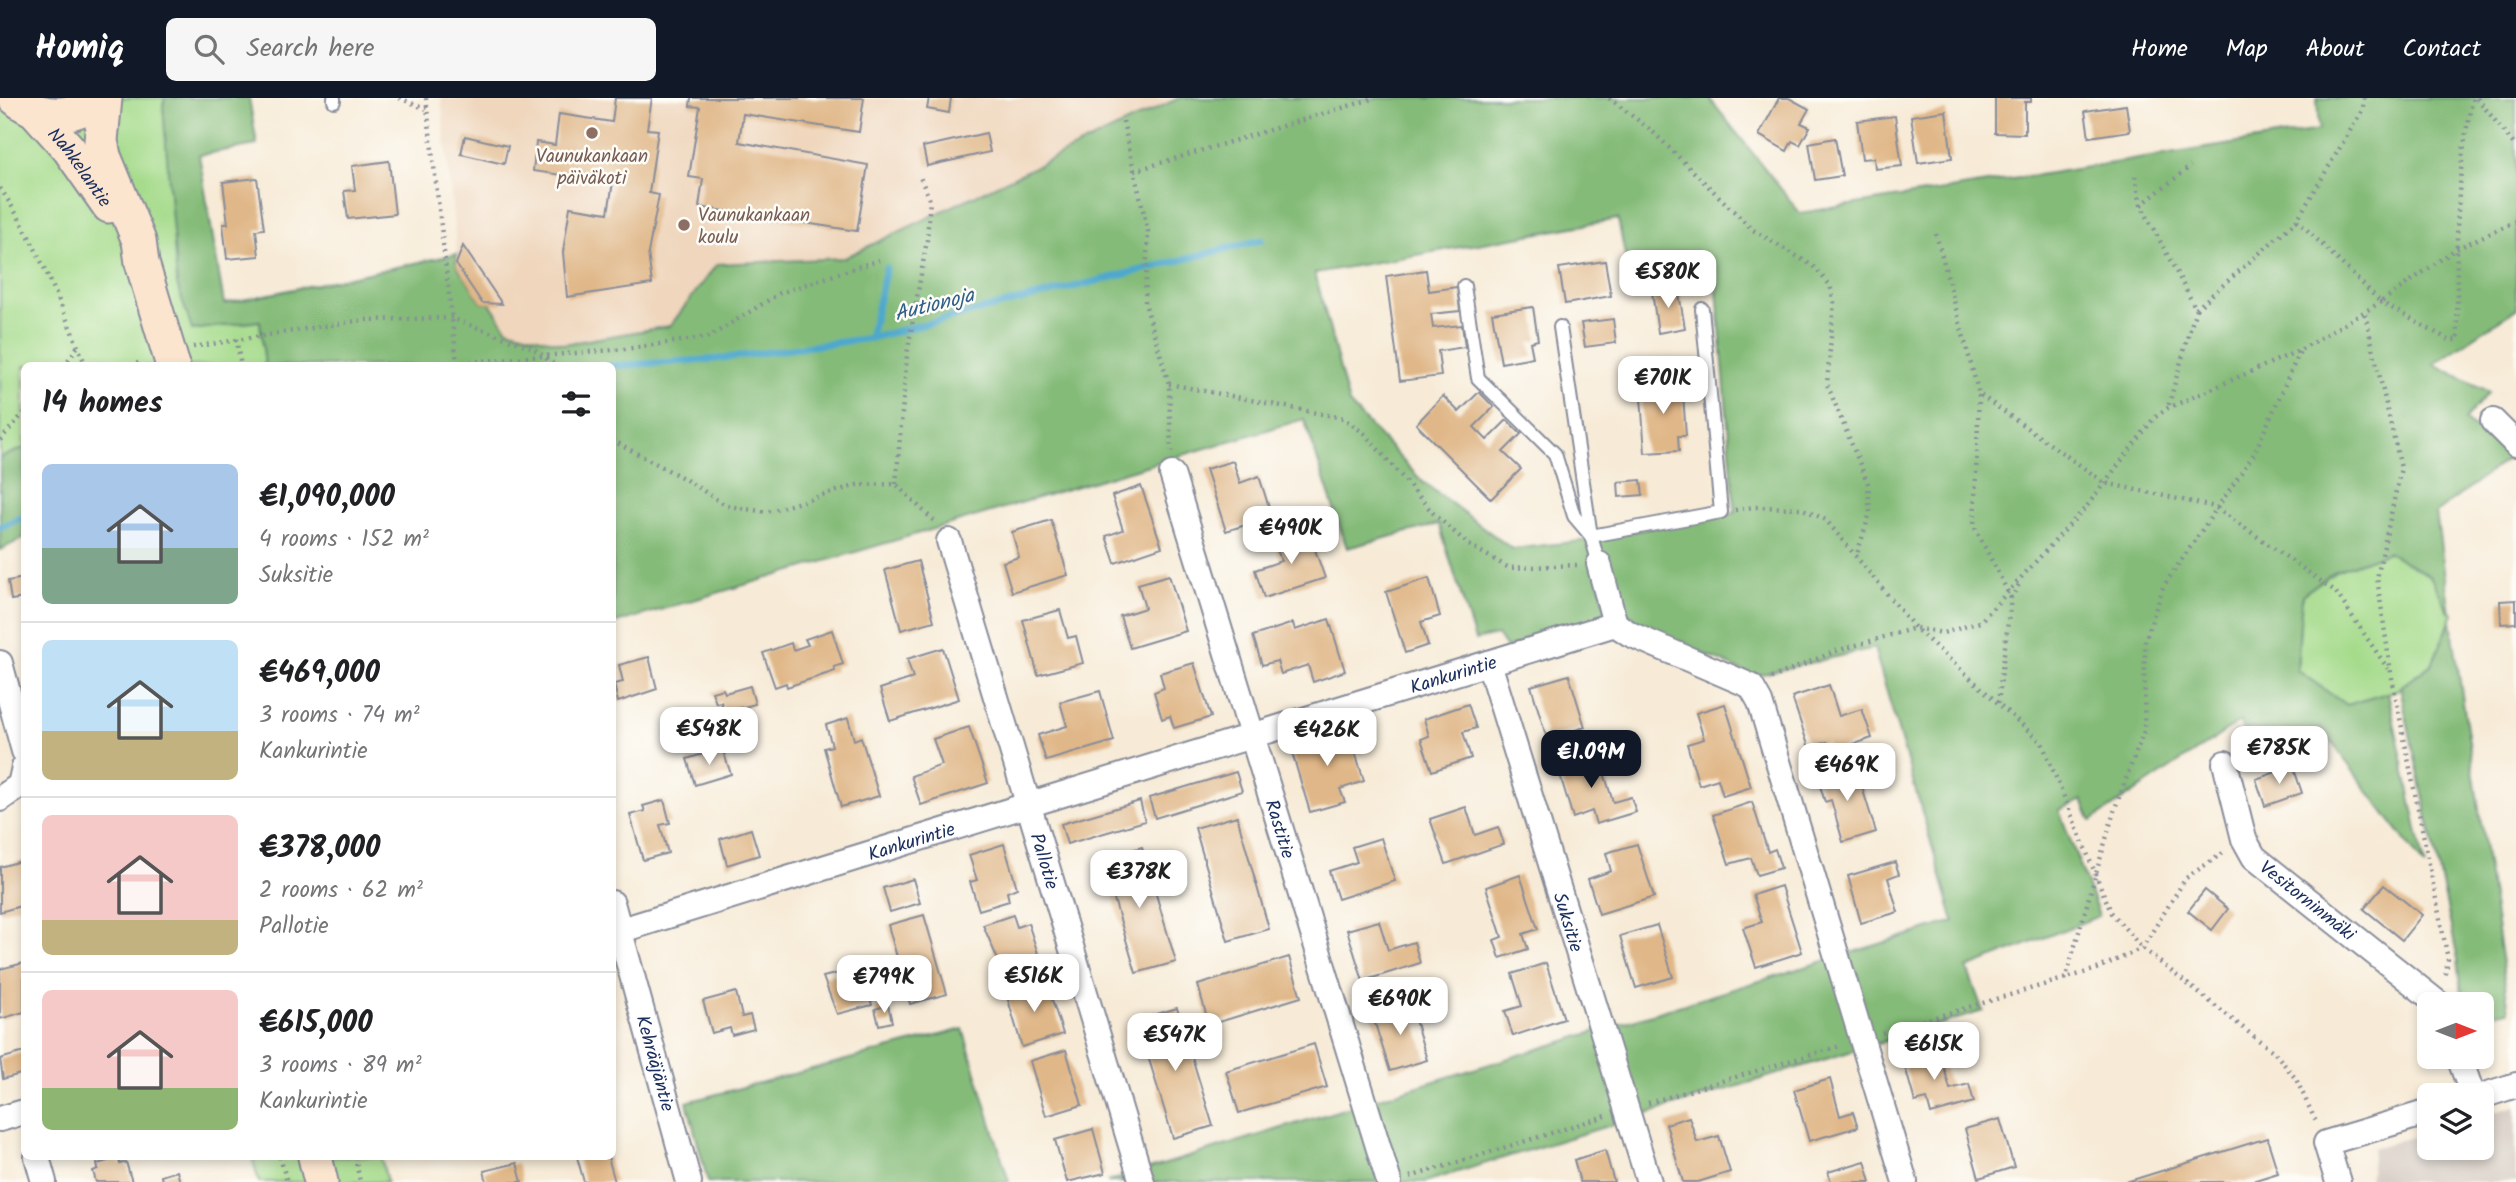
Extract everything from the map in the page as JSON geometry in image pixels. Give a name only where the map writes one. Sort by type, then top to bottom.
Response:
[{"type":"main road","points":[[25,105],[66,115],[104,98]]},
{"type":"main road","name":"Nahkelantie","points":[[104,98],[101,141],[104,156],[139,241],[142,262],[181,357]]},
{"type":"main road","name":"Nahkelantie","points":[[25,105],[88,175],[106,201],[128,247],[142,262]]},
{"type":"main road","points":[[316,1160],[321,1182]]},
{"type":"main road","points":[[338,1160],[342,1182]]},
{"type":"street","points":[[2493,421],[2516,443]]},
{"type":"street","name":"Rastitie","points":[[1172,474],[1389,1182]]},
{"type":"street","name":"Pallotie","points":[[949,541],[1142,1182]]},
{"type":"street","points":[[1599,564],[1615,624],[1751,686],[1760,702],[1905,1182]]},
{"type":"street","name":"Kankurintie","points":[[617,932],[1615,624]]},
{"type":"street","points":[[0,663],[21,740]]},
{"type":"street","name":"Suksitie","points":[[1489,663],[1649,1182]]},
{"type":"street","name":"Vesitorninmäki","points":[[2225,763],[2244,838],[2254,857],[2440,992]]},
{"type":"street","points":[[0,799],[20,785],[21,780]]},
{"type":"street","name":"Kehrääjäntie","points":[[617,932],[689,1182]]},
{"type":"street","points":[[2494,1092],[2516,1085]]},
{"type":"street","points":[[0,1119],[21,1114]]},
{"type":"street","points":[[2338,1182],[2326,1143],[2417,1116]]},
{"type":"street","points":[[38,1160],[44,1182]]},
{"type":"lane","points":[[1464,286],[1478,378],[1555,454],[1574,516],[1591,536]]},
{"type":"lane","points":[[1591,536],[1721,512],[1702,309]]},
{"type":"lane","points":[[1560,327],[1591,536],[1599,564]]},
{"type":"path","points":[[400,98],[426,109]]},
{"type":"path","points":[[426,98],[457,362]]},
{"type":"path","points":[[1134,171],[1375,98]]},
{"type":"path","points":[[1609,98],[1652,131],[1753,230],[1813,266],[1830,285],[1835,302],[1827,384],[1868,484],[1870,513],[1856,557]]},
{"type":"path","points":[[2168,408],[2196,309],[2297,220],[2363,109],[2364,98]]},
{"type":"path","points":[[2297,220],[2381,302],[2449,341],[2458,340],[2456,249],[2465,130],[2475,98]]},
{"type":"path","points":[[2475,98],[2516,147]]},
{"type":"path","points":[[1123,121],[1148,232],[1145,303],[1169,384],[1172,474]]},
{"type":"path","points":[[2141,205],[2191,166]]},
{"type":"path","points":[[896,484],[907,354],[930,200],[919,176]]},
{"type":"path","points":[[2135,176],[2141,205],[2196,309]]},
{"type":"path","points":[[0,188],[19,216],[52,279],[84,362]]},
{"type":"path","points":[[1751,686],[1836,651],[1915,628],[1943,632],[1980,622],[2009,595],[2105,483],[2154,418],[2168,408],[2300,350],[2365,314],[2456,249],[2516,221]]},
{"type":"path","points":[[1936,234],[1979,394],[1974,526],[2009,595],[1998,703]]},
{"type":"path","points":[[468,362],[625,349],[709,337],[780,293],[879,260]]},
{"type":"path","points":[[2365,314],[2401,468],[2377,578],[2391,673],[2448,959],[2441,992]]},
{"type":"path","points":[[181,357],[236,339],[362,320],[451,318],[533,348],[553,362]]},
{"type":"path","points":[[236,339],[240,362]]},
{"type":"path","points":[[67,362],[78,346]]},
{"type":"path","points":[[2065,980],[2129,764],[2144,732],[2145,641],[2163,587],[2215,507],[2254,454],[2300,350]]},
{"type":"path","points":[[1169,384],[1343,418],[1365,434],[1433,513],[1469,545],[1509,568],[1599,564]]},
{"type":"path","points":[[1979,394],[2105,483],[2215,507],[2335,591],[2391,673]]},
{"type":"path","points":[[0,440],[21,416]]},
{"type":"path","points":[[616,442],[683,478],[727,506],[767,512],[858,485],[896,484],[928,512],[949,541]]},
{"type":"path","points":[[1721,512],[1753,507],[1801,508],[1826,520],[1915,628],[2042,743],[2111,912],[2142,948],[2275,1053],[2296,1079],[2326,1143]]},
{"type":"path","points":[[1862,1039],[2065,980],[2097,969],[2142,948],[2186,878],[2244,838]]},
{"type":"path","points":[[281,1160],[286,1182]]},
{"type":"path","points":[[356,1160],[360,1182]]},
{"type":"shaded area","name":"Vaunukankaan koulu","points":[[441,98],[1179,98],[844,258],[717,264],[670,326],[564,344],[507,329],[457,254]]},
{"type":"shaded area","points":[[2516,1106],[2516,1182],[2369,1182],[2373,1148],[2417,1135],[2417,1160],[2494,1160],[2494,1112]]},
{"type":"green space","points":[[0,98],[165,98],[163,106],[192,330],[260,320],[265,362],[21,362],[21,449],[0,458]]},
{"type":"green space","points":[[165,98],[249,98],[257,145],[199,155],[224,304],[457,254],[456,264],[482,303],[490,303],[507,329],[564,344],[670,326],[717,264],[844,258],[1179,98],[1709,98],[1800,213],[2319,130],[2317,98],[2516,98],[2516,309],[2434,364],[2489,392],[2464,420],[2511,456],[2436,513],[2450,613],[2430,576],[2388,552],[2335,571],[2302,595],[2297,670],[2346,705],[2388,693],[2425,867],[2321,728],[2247,754],[2241,721],[2091,821],[2082,800],[2059,810],[2099,916],[1967,968],[1983,1011],[1425,1182],[1107,1182],[1954,921],[1874,648],[1754,676],[1649,630],[1630,615],[1617,616],[1596,538],[1735,513],[1715,265],[1630,281],[1618,219],[1315,273],[1349,404],[1423,482],[1512,549],[1589,540],[1608,618],[1506,648],[1497,635],[1475,640],[1439,524],[1347,548],[1304,419],[616,623],[616,362],[265,362],[260,321],[192,330],[177,284],[163,106]]},
{"type":"green space","points":[[21,449],[21,540],[0,550],[0,458]]},
{"type":"green space","points":[[2388,552],[2430,576],[2453,614],[2432,664],[2395,691],[2346,705],[2297,670],[2302,595],[2335,571]]},
{"type":"green space","points":[[2451,621],[2509,1011],[2494,1014],[2494,992],[2462,992],[2458,959],[2400,687],[2432,664]]},
{"type":"green space","points":[[963,1029],[1009,1182],[708,1182],[687,1102]]},
{"type":"green space","points":[[253,1160],[382,1160],[387,1182],[259,1182]]},
{"type":"building","points":[[615,98],[652,98],[647,129],[658,130],[649,193],[659,195],[648,253],[652,284],[567,297],[563,252],[570,207],[608,213],[613,182],[533,171],[536,142],[555,145],[559,114],[612,122]]},
{"type":"building","points":[[691,98],[864,98],[859,132],[743,114],[739,142],[868,165],[857,231],[699,207],[703,179],[689,177],[700,107],[690,106]]},
{"type":"building","points":[[929,98],[951,98],[949,113],[927,109]]},
{"type":"building","points":[[1779,98],[1789,98],[1809,109],[1801,123],[1810,127],[1800,145],[1792,141],[1787,151],[1759,135]]},
{"type":"building","points":[[1995,98],[2031,98],[2031,102],[2025,102],[2025,134],[1995,133]]},
{"type":"building","points":[[2126,105],[2130,131],[2089,137],[2085,111]]},
{"type":"building","points":[[1946,111],[1952,158],[1918,163],[1911,116]]},
{"type":"building","points":[[1895,116],[1902,166],[1875,169],[1874,158],[1862,159],[1857,121]]},
{"type":"building","points":[[986,133],[990,152],[927,166],[923,147]]},
{"type":"building","points":[[465,136],[508,146],[504,164],[461,154]]},
{"type":"building","points":[[1835,138],[1842,176],[1815,180],[1809,143]]},
{"type":"building","points":[[389,161],[395,214],[348,219],[344,191],[355,190],[352,166]]},
{"type":"building","points":[[257,178],[264,229],[256,230],[259,256],[227,259],[223,224],[228,224],[223,182]]},
{"type":"building","points":[[463,246],[502,304],[482,303],[456,264]]},
{"type":"building","points":[[1605,261],[1611,296],[1565,304],[1559,268]]},
{"type":"building","points":[[1426,270],[1429,291],[1457,287],[1460,311],[1431,314],[1433,328],[1462,325],[1465,347],[1438,351],[1441,376],[1400,381],[1386,276]]},
{"type":"building","points":[[1678,288],[1685,328],[1658,333],[1652,292]]},
{"type":"building","points":[[1533,307],[1538,340],[1530,342],[1533,357],[1501,363],[1492,313]]},
{"type":"building","points":[[1613,319],[1616,343],[1585,347],[1581,323]]},
{"type":"building","points":[[1682,380],[1686,436],[1678,436],[1679,451],[1645,453],[1640,383]]},
{"type":"building","points":[[1479,392],[1494,407],[1474,427],[1487,440],[1507,420],[1521,434],[1503,452],[1521,469],[1491,499],[1416,424],[1443,396],[1459,412]]},
{"type":"building","points":[[1233,461],[1240,483],[1259,476],[1272,517],[1226,531],[1206,469]]},
{"type":"building","points":[[1641,480],[1643,495],[1619,497],[1618,482]]},
{"type":"building","points":[[1141,486],[1162,547],[1115,563],[1106,536],[1123,530],[1112,496]]},
{"type":"building","points":[[1051,520],[1068,575],[1012,592],[1003,562],[1019,557],[1012,532]]},
{"type":"building","points":[[1308,530],[1325,578],[1264,598],[1255,570],[1281,561],[1274,541]]},
{"type":"building","points":[[918,561],[934,621],[901,630],[885,570]]},
{"type":"building","points":[[1169,575],[1186,631],[1130,648],[1120,616],[1145,608],[1138,584]]},
{"type":"building","points":[[1429,578],[1440,616],[1421,622],[1428,645],[1405,653],[1386,592]]},
{"type":"building","points":[[21,579],[21,598],[11,600],[8,581]]},
{"type":"building","points":[[2516,600],[2516,623],[2501,624],[2500,601]]},
{"type":"building","points":[[1060,610],[1068,638],[1076,636],[1083,663],[1038,675],[1023,620]]},
{"type":"building","points":[[1329,619],[1345,671],[1313,682],[1308,665],[1281,674],[1277,661],[1262,665],[1253,636],[1293,623],[1295,630]]},
{"type":"building","points":[[832,630],[843,664],[834,667],[835,671],[787,687],[786,683],[775,687],[763,653],[791,643],[793,650],[808,645],[805,639]]},
{"type":"building","points":[[943,648],[959,699],[890,721],[880,689],[913,678],[907,659]]},
{"type":"building","points":[[649,657],[657,689],[618,702],[616,684],[623,682],[619,665]]},
{"type":"building","points":[[1194,663],[1211,717],[1174,728],[1170,716],[1162,719],[1154,692],[1164,688],[1160,673]]},
{"type":"building","points":[[1569,675],[1585,727],[1547,739],[1531,686]]},
{"type":"building","points":[[1829,685],[1839,716],[1862,709],[1872,738],[1830,752],[1827,742],[1809,748],[1792,697]]},
{"type":"building","points":[[750,686],[755,704],[724,712],[721,702],[716,703],[712,692],[723,689],[725,693]]},
{"type":"building","points":[[1100,691],[1114,741],[1046,761],[1038,735],[1067,726],[1060,702]]},
{"type":"building","points":[[1468,704],[1476,728],[1463,732],[1471,758],[1432,771],[1421,739],[1429,736],[1424,719]]},
{"type":"building","points":[[1725,704],[1751,787],[1723,796],[1718,779],[1699,785],[1687,744],[1704,739],[1696,713]]},
{"type":"building","points":[[848,718],[854,740],[861,737],[879,796],[841,807],[824,748],[832,746],[826,725]]},
{"type":"building","points":[[969,727],[988,783],[921,805],[911,776],[942,765],[933,739]]},
{"type":"building","points":[[1348,728],[1364,781],[1340,789],[1345,802],[1310,812],[1290,746]]},
{"type":"building","points":[[722,748],[731,774],[695,785],[687,759]]},
{"type":"building","points":[[1598,753],[1613,802],[1631,797],[1636,812],[1596,824],[1592,811],[1573,818],[1557,765]]},
{"type":"building","points":[[1851,766],[1858,788],[1862,787],[1876,832],[1843,842],[1831,800],[1825,802],[1817,776]]},
{"type":"building","points":[[2293,766],[2302,793],[2265,806],[2256,779]]},
{"type":"building","points":[[1236,772],[1242,791],[1155,818],[1149,798]]},
{"type":"building","points":[[664,800],[670,823],[660,825],[668,853],[643,860],[630,815],[645,811],[643,806]]},
{"type":"building","points":[[1140,801],[1145,821],[1067,844],[1061,824]]},
{"type":"building","points":[[1752,802],[1768,852],[1775,849],[1781,868],[1757,875],[1751,858],[1729,864],[1713,815]]},
{"type":"building","points":[[1466,807],[1475,835],[1498,827],[1504,844],[1446,864],[1430,819]]},
{"type":"building","points":[[1237,816],[1269,929],[1228,941],[1195,828]]},
{"type":"building","points":[[751,829],[759,855],[727,865],[720,839]]},
{"type":"building","points":[[1381,838],[1395,881],[1338,899],[1329,871],[1357,862],[1352,847]]},
{"type":"building","points":[[1004,844],[1017,888],[1007,892],[1009,901],[979,910],[970,882],[977,880],[969,855]]},
{"type":"building","points":[[1637,844],[1654,897],[1599,914],[1588,879],[1611,871],[1606,853]]},
{"type":"building","points":[[1142,847],[1176,962],[1136,973],[1102,859]]},
{"type":"building","points":[[21,861],[21,906],[0,912],[0,867]]},
{"type":"building","points":[[1895,862],[1899,874],[1888,878],[1898,912],[1861,923],[1848,876]]},
{"type":"building","points":[[1520,875],[1538,929],[1523,934],[1528,949],[1500,958],[1494,940],[1502,937],[1486,887]]},
{"type":"building","points":[[913,879],[920,903],[890,912],[883,888]]},
{"type":"building","points":[[2384,885],[2422,915],[2402,940],[2364,909]]},
{"type":"building","points":[[1781,886],[1802,952],[1756,967],[1743,928],[1762,922],[1753,895]]},
{"type":"building","points":[[2205,890],[2228,909],[2212,930],[2188,911]]},
{"type":"building","points":[[924,915],[947,994],[910,1004],[888,925]]},
{"type":"building","points":[[1013,915],[1017,927],[1028,923],[1043,969],[1007,981],[983,925]]},
{"type":"building","points":[[1379,921],[1388,950],[1414,942],[1420,963],[1363,981],[1347,930]]},
{"type":"building","points":[[1657,925],[1673,977],[1636,988],[1620,936]]},
{"type":"building","points":[[1289,957],[1301,997],[1209,1025],[1198,985]]},
{"type":"building","points":[[1546,963],[1564,1019],[1513,1036],[1505,1011],[1522,1006],[1512,974]]},
{"type":"building","points":[[21,964],[21,1013],[0,1019],[0,969]]},
{"type":"building","points":[[843,972],[844,979],[863,974],[872,1005],[837,1014],[823,977]]},
{"type":"building","points":[[1046,981],[1063,1034],[1022,1047],[1006,993]]},
{"type":"building","points":[[736,992],[742,1017],[750,1015],[754,1029],[732,1035],[730,1028],[712,1033],[703,1001]]},
{"type":"building","points":[[1410,1003],[1427,1060],[1390,1071],[1372,1014]]},
{"type":"building","points":[[888,1005],[892,1022],[879,1025],[875,1009]]},
{"type":"building","points":[[1177,1008],[1213,1126],[1173,1138],[1137,1020]]},
{"type":"building","points":[[1314,1044],[1327,1087],[1239,1113],[1226,1071]]},
{"type":"building","points":[[1938,1046],[1950,1089],[1969,1084],[1974,1102],[1931,1114],[1927,1099],[1915,1102],[1902,1056]]},
{"type":"building","points":[[1066,1050],[1082,1105],[1046,1116],[1030,1061]]},
{"type":"building","points":[[21,1053],[21,1074],[3,1079],[0,1059]]},
{"type":"building","points":[[1830,1079],[1840,1116],[1853,1112],[1858,1127],[1809,1141],[1794,1090]]},
{"type":"building","points":[[1689,1117],[1697,1142],[1719,1136],[1730,1172],[1698,1182],[1683,1182],[1666,1124]]},
{"type":"building","points":[[2000,1119],[2014,1167],[1979,1178],[1965,1129]]},
{"type":"building","points":[[1093,1129],[1105,1173],[1067,1182],[1055,1140]]},
{"type":"building","points":[[2267,1138],[2278,1173],[2249,1182],[2126,1182]]},
{"type":"building","points":[[1605,1150],[1614,1182],[1580,1182],[1574,1160]]},
{"type":"building","points":[[111,1160],[119,1160],[120,1164],[126,1162],[132,1182],[96,1182],[93,1171],[98,1169],[97,1164]]},
{"type":"building","points":[[578,1160],[609,1160],[615,1182],[584,1182]]},
{"type":"building","points":[[1865,1161],[1871,1182],[1831,1182],[1828,1172]]},
{"type":"building","points":[[517,1163],[522,1182],[487,1182],[484,1171]]},
{"type":"building","points":[[177,1171],[180,1182],[162,1182],[161,1176]]},
{"type":"waterway","name":"Autionoja","points":[[616,366],[718,359],[870,338],[1261,240]]},
{"type":"waterway","points":[[870,338],[886,268]]},
{"type":"waterway","name":"Autionoja","points":[[0,527],[21,518]]},
{"type":"place","name":"Vaunukankaan päiväkoti","points":[[592,133]]},
{"type":"place","name":"Vaunukankaan koulu","points":[[684,225]]}]
